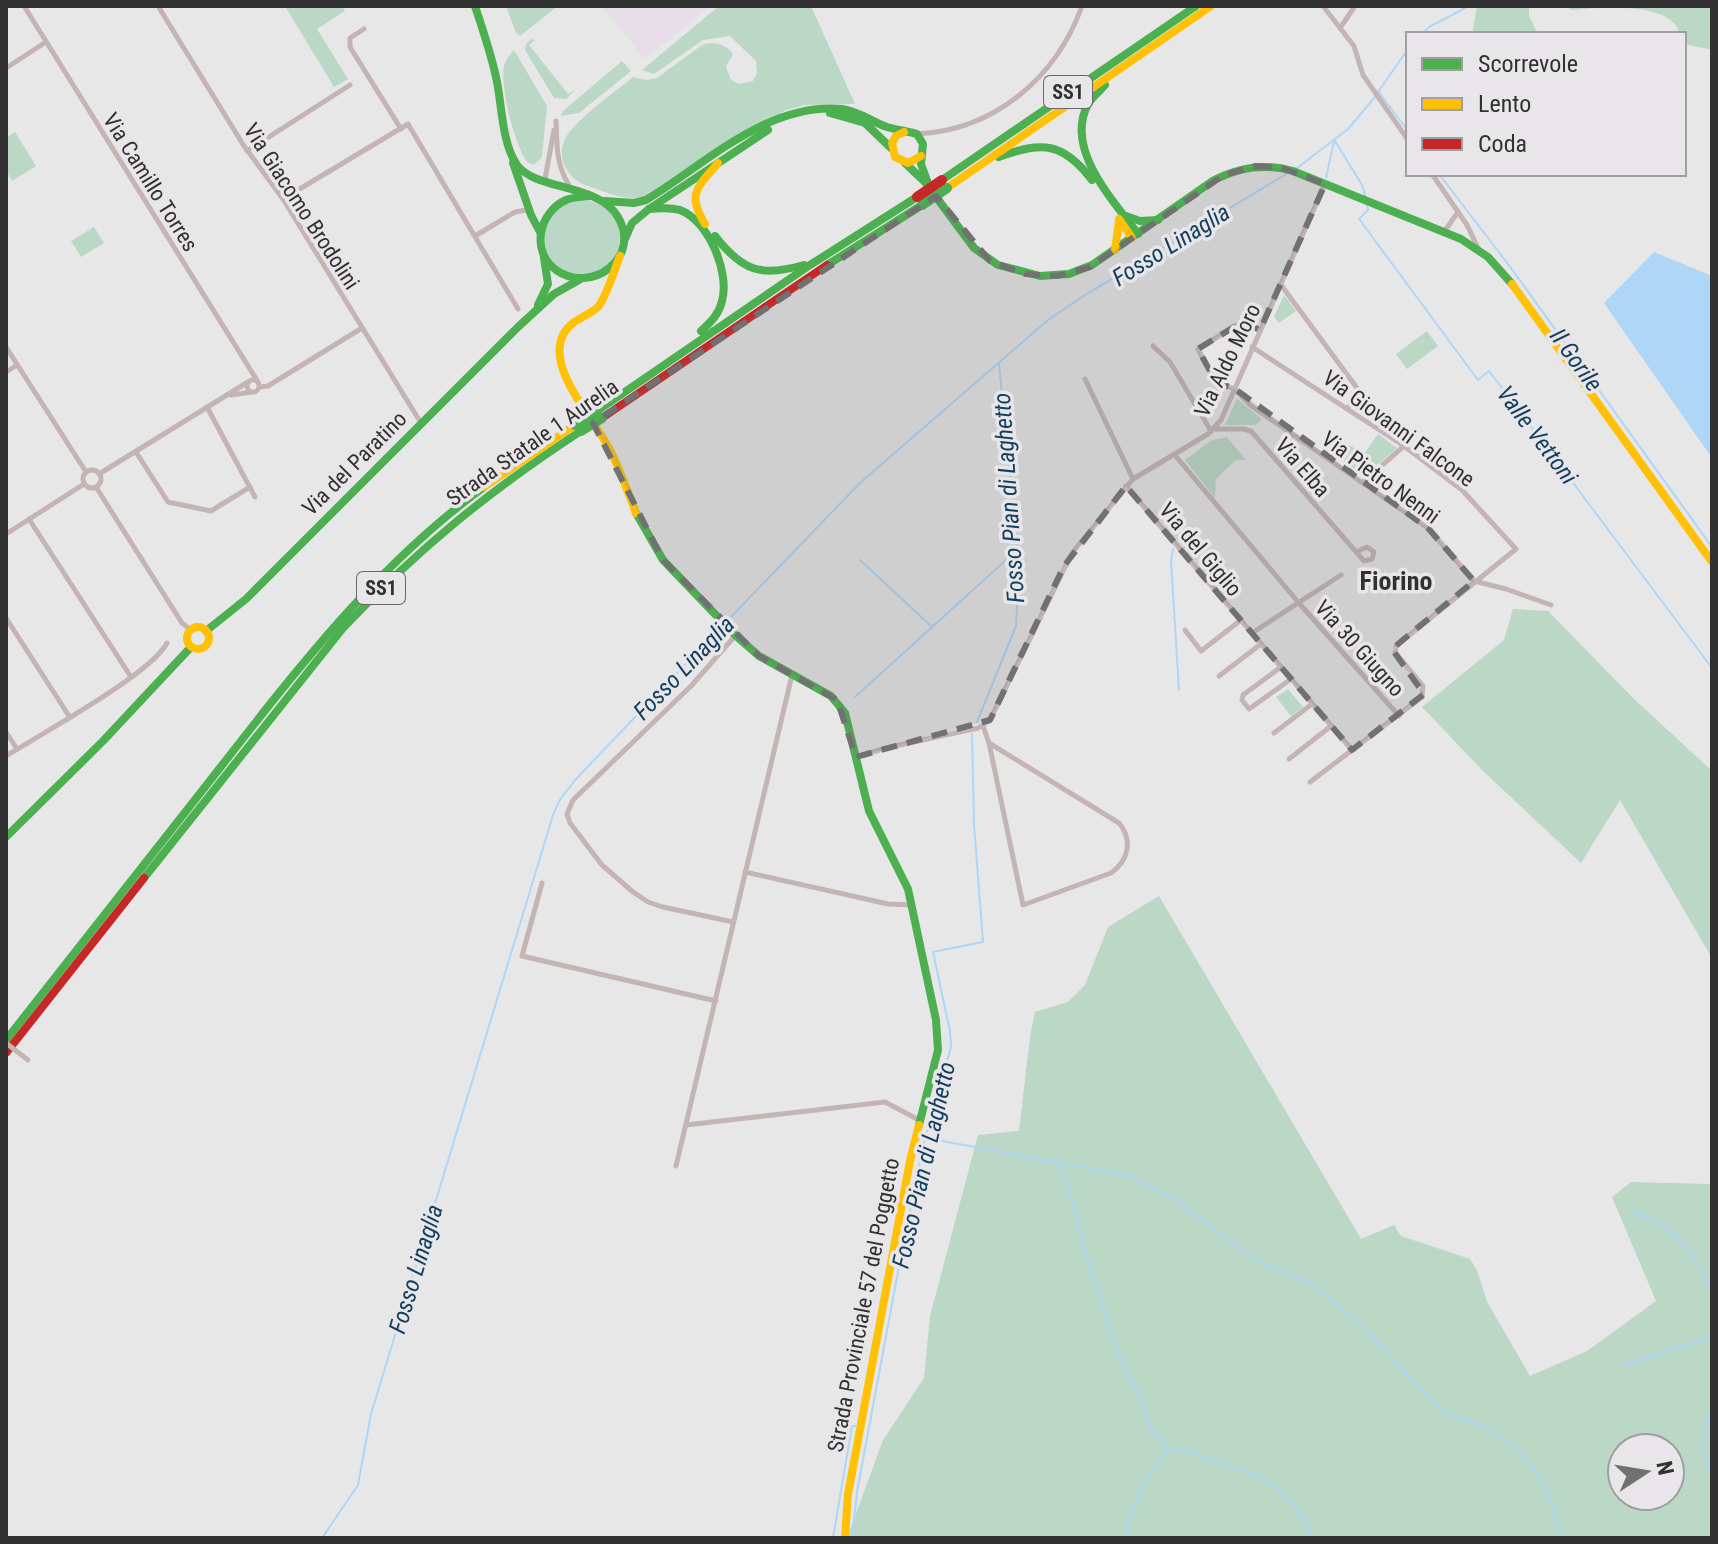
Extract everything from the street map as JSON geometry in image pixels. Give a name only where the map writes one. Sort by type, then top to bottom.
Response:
[{"type":"main road","points":[[475,6],[489,49],[512,161],[540,232],[548,279],[546,292],[527,320]]},
{"type":"main road","name":"Strada Statale 1 Aurelia","points":[[6,1041],[295,672],[379,578],[458,507],[511,466],[578,428],[814,274],[1196,6]]},
{"type":"main road","name":"Strada Statale 1 Aurelia","points":[[945,184],[989,158],[1211,6]]},
{"type":"main road","points":[[1124,64],[1122,72],[1088,103],[1081,138],[1089,163],[1135,236]]},
{"type":"main road","points":[[510,143],[518,166],[528,174],[620,204],[646,200],[758,130],[801,110],[845,109],[917,134],[923,144],[921,156],[929,186]]},
{"type":"main road","points":[[603,301],[610,275],[632,223],[781,123],[812,113],[839,114],[865,122],[881,134],[895,157],[929,186],[975,249],[990,261],[1012,271],[1035,276],[1083,270],[1224,175],[1256,166],[1282,168],[1444,232],[1479,250],[1496,264],[1712,562]]},
{"type":"main road","points":[[891,148],[893,139],[904,132]]},
{"type":"main road","points":[[989,158],[1002,157],[1016,149],[1034,145],[1061,150],[1084,169],[1122,217],[1140,221],[1158,220]]},
{"type":"main road","points":[[905,163],[914,162],[921,156]]},
{"type":"main road","points":[[718,163],[697,186],[694,202],[698,214],[724,249],[739,263],[762,272],[780,272],[800,264],[810,265]]},
{"type":"main road","points":[[540,232],[550,209],[562,200],[575,195],[590,196]]},
{"type":"main road","points":[[603,200],[615,210],[622,224],[624,240]]},
{"type":"main road","name":"Strada Statale 1 Aurelia","points":[[600,414],[678,354],[810,265],[919,201]]},
{"type":"main road","points":[[649,209],[675,209],[691,216],[718,253],[725,275],[724,297],[717,316],[683,344],[678,354]]},
{"type":"main road","points":[[1115,250],[1122,217]]},
{"type":"main road","points":[[527,320],[554,294],[614,266],[620,256]]},
{"type":"main road","points":[[544,257],[565,276],[579,280]]},
{"type":"main road","points":[[593,278],[600,285],[603,301]]},
{"type":"main road","name":"Strada Provinciale 57 del Poggetto","points":[[603,301],[574,321],[563,334],[559,349],[569,384],[609,448],[650,539],[663,560],[733,633],[764,660],[837,700],[849,720],[869,811],[905,880],[939,1041],[910,1161],[848,1494],[845,1538]]},
{"type":"main road","name":"Via del Paratino","points":[[206,631],[246,599],[527,320]]},
{"type":"main road","name":"Strada Statale 1 Aurelia","points":[[6,1053],[343,628],[384,585],[463,513],[578,428]]},
{"type":"main road","points":[[199,628],[206,631],[209,639],[206,646],[198,649],[191,647],[187,639],[191,630],[199,628]]},
{"type":"main road","points":[[6,837],[103,741],[191,647]]},
{"type":"street","name":"Via Camillo Torres","points":[[24,6],[252,373],[254,383]]},
{"type":"street","name":"Via Giacomo Brodolini","points":[[158,6],[247,151],[283,199],[421,423]]},
{"type":"street","points":[[917,134],[976,123],[1023,92],[1053,63],[1082,6]]},
{"type":"street","points":[[1323,6],[1357,53],[1359,65],[1370,86],[1406,137]]},
{"type":"street","points":[[1340,28],[1346,13],[1355,6]]},
{"type":"street","points":[[364,29],[350,38],[350,47],[401,129]]},
{"type":"street","points":[[6,68],[46,42]]},
{"type":"street","points":[[247,151],[350,85]]},
{"type":"street","points":[[545,179],[556,121],[560,169],[573,191]]},
{"type":"street","points":[[283,199],[408,124],[518,309]]},
{"type":"street","points":[[1433,176],[1475,238],[1479,250]]},
{"type":"street","name":"Via Aldo Moro","points":[[983,726],[994,712],[1064,566],[1126,486],[1213,430],[1235,389],[1325,184]]},
{"type":"street","points":[[515,212],[521,201],[522,189]]},
{"type":"street","points":[[475,236],[515,212],[526,210],[531,215]]},
{"type":"street","points":[[1444,232],[1458,212]]},
{"type":"street","points":[[1281,285],[1357,388],[1359,398],[1347,408]]},
{"type":"street","name":"Via Pietro Nenni","points":[[1260,330],[1242,322],[1198,349],[1216,382],[1235,389],[1250,405],[1428,528],[1474,581]]},
{"type":"street","points":[[99,474],[226,396],[254,383],[268,386],[362,328]]},
{"type":"street","points":[[1153,346],[1175,369],[1213,430]]},
{"type":"street","points":[[6,347],[86,472]]},
{"type":"street","name":"Via Giovanni Falcone","points":[[1252,347],[1404,446],[1462,490],[1516,549],[1474,581]]},
{"type":"street","points":[[6,372],[17,365]]},
{"type":"street","points":[[1085,379],[1133,479]]},
{"type":"street","points":[[252,392],[254,383]]},
{"type":"street","points":[[252,392],[247,388],[254,383]]},
{"type":"street","points":[[226,396],[252,392]]},
{"type":"street","points":[[207,407],[255,497]]},
{"type":"street","name":"Via Elba","points":[[1213,430],[1251,431],[1356,552]]},
{"type":"street","points":[[1363,482],[1404,446]]},
{"type":"street","points":[[136,452],[168,502],[211,511],[250,487]]},
{"type":"street","name":"Via 30 Giugno","points":[[1174,454],[1399,716]]},
{"type":"street","points":[[86,472],[99,474]]},
{"type":"street","points":[[86,472],[83,477],[88,488],[96,487],[100,482],[99,474]]},
{"type":"street","points":[[6,534],[84,484]]},
{"type":"street","name":"Via del Giglio","points":[[1126,486],[1352,750]]},
{"type":"street","points":[[96,487],[182,623],[191,630]]},
{"type":"street","points":[[29,519],[131,677]]},
{"type":"street","points":[[1252,633],[1341,575]]},
{"type":"street","points":[[1310,782],[1422,697],[1425,691],[1423,686],[1394,649],[1474,581],[1551,605]]},
{"type":"street","points":[[6,618],[69,716]]},
{"type":"street","points":[[1185,630],[1201,651],[1241,620]]},
{"type":"street","points":[[733,633],[691,686],[573,800],[567,814],[577,834],[602,865],[648,902],[733,922]]},
{"type":"street","points":[[6,756],[131,677],[162,652],[167,643]]},
{"type":"street","points":[[1219,676],[1261,644]]},
{"type":"street","points":[[1281,667],[1243,695],[1242,700],[1249,709],[1291,679]]},
{"type":"street","points":[[676,1166],[792,675]]},
{"type":"street","points":[[1274,733],[1312,704]]},
{"type":"street","points":[[856,757],[983,726],[1023,905],[1111,873],[1120,866],[1128,845],[1126,832],[1119,823],[989,743]]},
{"type":"street","points":[[1289,759],[1331,726]]},
{"type":"street","points":[[6,732],[17,749]]},
{"type":"street","points":[[745,872],[888,904],[912,905]]},
{"type":"street","points":[[542,883],[522,956],[716,1001]]},
{"type":"street","points":[[6,1041],[28,1060]]},
{"type":"street","points":[[686,1125],[885,1102],[920,1121]]},
{"type":"highlighted area","points":[[1256,166],[1282,168],[1325,184],[1260,330],[1242,322],[1198,349],[1216,382],[1235,389],[1428,528],[1474,581],[1392,649],[1424,694],[1352,750],[1126,486],[1064,566],[990,720],[856,757],[837,700],[759,656],[663,560],[593,423],[936,196],[990,261],[1025,274],[1057,276],[1090,267],[1224,175]]},
{"type":"shaded area","points":[[601,6],[711,6],[645,59]]},
{"type":"green space","points":[[285,6],[342,6],[345,11],[317,29],[348,79],[334,87]]},
{"type":"green space","points":[[506,6],[558,6],[520,36]]},
{"type":"green space","points":[[719,6],[811,6],[855,104],[805,105],[786,110],[645,197],[615,195],[577,181],[563,161],[566,137],[585,116],[633,77],[647,80],[657,78],[702,45],[715,43],[733,54],[726,67],[731,80],[739,84],[753,81],[757,73],[756,61],[730,36],[703,40],[654,74],[642,70]]},
{"type":"green space","points":[[1477,6],[1529,6],[1529,16],[1537,32],[1500,31],[1472,32]]},
{"type":"green space","points":[[1565,6],[1712,6],[1712,50],[1686,44],[1686,32],[1679,32],[1674,23],[1649,11],[1632,8],[1572,10]]},
{"type":"green space","points":[[532,39],[535,40],[529,45],[568,94],[575,90],[566,99],[554,98],[525,50]]},
{"type":"green space","points":[[514,50],[547,106],[542,157],[534,165],[527,162],[522,154],[506,100],[504,66]]},
{"type":"green space","points":[[622,61],[631,71],[579,113],[561,116],[563,111]]},
{"type":"green space","points":[[15,132],[36,166],[12,181],[6,170],[6,138]]},
{"type":"green space","points":[[582,200],[596,203],[609,211],[617,224],[620,238],[617,252],[609,265],[596,273],[582,276],[568,273],[555,265],[547,252],[544,238],[547,224],[555,211],[568,203]]},
{"type":"green space","points":[[94,227],[104,243],[81,257],[71,241]]},
{"type":"green space","points":[[1284,295],[1296,311],[1279,323],[1274,317]]},
{"type":"green space","points":[[1427,331],[1438,346],[1407,369],[1396,354]]},
{"type":"green space","points":[[1237,399],[1262,419],[1256,425],[1225,425]]},
{"type":"green space","points":[[1378,434],[1397,448],[1364,476],[1341,459],[1349,445],[1364,454]]},
{"type":"green space","points":[[1227,437],[1246,460],[1236,460],[1216,479],[1215,498],[1185,460],[1212,440]]},
{"type":"green space","points":[[1513,609],[1548,611],[1634,699],[1710,769],[1712,958],[1620,800],[1581,863],[1482,770],[1422,707],[1504,640]]},
{"type":"green space","points":[[1288,689],[1303,707],[1291,716],[1276,697]]},
{"type":"green space","points":[[1159,896],[1361,1239],[1394,1225],[1401,1236],[1470,1259],[1477,1270],[1487,1302],[1530,1376],[1587,1351],[1656,1301],[1612,1197],[1631,1182],[1712,1184],[1712,1538],[847,1538],[883,1440],[924,1378],[930,1316],[978,1135],[1019,1131],[1035,1012],[1068,1002],[1085,985],[1108,927]]},
{"type":"water","points":[[1654,252],[1712,276],[1712,458],[1604,303]]},
{"type":"waterway","name":"Fosso Linaglia","points":[[1424,32],[1469,6]]},
{"type":"waterway","name":"Fosso Linaglia","points":[[1378,92],[1406,52]]},
{"type":"waterway","name":"Il Gorile","points":[[1378,91],[1406,128]]},
{"type":"waterway","name":"Fosso Linaglia","points":[[1297,168],[1348,129],[1375,97]]},
{"type":"waterway","points":[[1326,178],[1334,141]]},
{"type":"waterway","name":"Valle Vettoni","points":[[1335,141],[1362,185],[1366,198]]},
{"type":"waterway","name":"Fosso Linaglia","points":[[728,620],[861,482],[1048,320],[1288,173]]},
{"type":"waterway","name":"Il Gorile","points":[[1441,176],[1511,268],[1712,547]]},
{"type":"waterway","name":"Valle Vettoni","points":[[1367,204],[1368,210],[1359,219],[1478,380],[1489,371],[1712,668]]},
{"type":"waterway","name":"Fosso Pian di Laghetto","points":[[977,722],[1016,626],[1019,570],[999,363]]},
{"type":"waterway","points":[[1173,549],[1171,561],[1179,690]]},
{"type":"waterway","points":[[855,697],[1017,550]]},
{"type":"waterway","points":[[860,560],[931,626]]},
{"type":"waterway","name":"Fosso Linaglia","points":[[322,1538],[358,1485],[371,1414],[554,812],[576,779],[723,625]]},
{"type":"waterway","name":"Fosso Pian di Laghetto","points":[[852,1538],[857,1492],[903,1245],[925,1138],[951,1047],[933,952],[983,942],[974,825],[972,734]]},
{"type":"waterway","points":[[926,1138],[1126,1175],[1175,1199],[1245,1253],[1267,1266],[1310,1283],[1362,1326],[1445,1412],[1480,1425],[1515,1446],[1537,1473],[1550,1498],[1561,1538]]},
{"type":"waterway","points":[[1055,1161],[1069,1187],[1083,1246],[1119,1355],[1141,1399],[1151,1429],[1168,1449],[1191,1452],[1245,1471],[1272,1485],[1295,1506],[1312,1538]]},
{"type":"waterway","points":[[1633,1211],[1672,1233],[1696,1262],[1712,1289]]},
{"type":"waterway","points":[[1621,1366],[1712,1337]]},
{"type":"waterway","points":[[1712,1405],[1703,1441],[1704,1457],[1712,1476]]},
{"type":"waterway","points":[[833,1538],[852,1426],[855,1426]]},
{"type":"waterway","points":[[1126,1538],[1131,1514],[1141,1491],[1168,1450]]},
{"type":"traffic: fast","points":[[475,6],[495,72],[505,136],[517,165],[538,179],[582,192],[596,198],[609,206],[624,232],[623,246],[609,268],[597,275],[570,277],[548,262],[543,253],[541,232],[549,213],[557,206],[569,199],[590,196]]},
{"type":"traffic: fast","points":[[942,180],[1196,6]]},
{"type":"traffic: fast","points":[[1105,85],[1088,104],[1082,121],[1082,139],[1087,156],[1105,190],[1138,234]]},
{"type":"traffic: fast","points":[[605,201],[634,203],[646,200],[738,138],[788,115],[815,109],[848,110],[887,127],[917,134],[923,144],[921,164],[929,186]]},
{"type":"traffic: fast","points":[[830,113],[865,123],[891,148]]},
{"type":"traffic: fast","points":[[625,239],[632,223],[649,209],[768,130]]},
{"type":"traffic: fast","points":[[999,157],[1028,148],[1051,148],[1071,158],[1092,180]]},
{"type":"traffic: fast","points":[[513,163],[540,232]]},
{"type":"traffic: fast","points":[[905,163],[925,182],[974,248],[998,265],[1040,276],[1069,274],[1092,265],[1214,180],[1243,169],[1262,167],[1293,171],[1461,239],[1488,257],[1512,284]]},
{"type":"traffic: fast","points":[[922,205],[947,188]]},
{"type":"traffic: fast","points":[[597,411],[810,265],[917,197]]},
{"type":"traffic: fast","points":[[827,265],[922,205]]},
{"type":"traffic: fast","points":[[649,209],[676,209],[690,216],[700,225],[715,249],[724,290],[719,310],[701,331]]},
{"type":"traffic: fast","points":[[1126,216],[1140,221],[1158,220]]},
{"type":"traffic: fast","points":[[715,236],[735,257],[754,268],[776,271],[804,265]]},
{"type":"traffic: fast","points":[[538,305],[548,284],[544,258]]},
{"type":"traffic: fast","points":[[206,631],[246,599],[518,327],[554,294],[579,280]]},
{"type":"traffic: fast","points":[[575,425],[597,411]]},
{"type":"traffic: fast","points":[[581,431],[602,418]]},
{"type":"traffic: fast","points":[[144,878],[343,628],[371,599],[456,522],[581,431]]},
{"type":"traffic: fast","points":[[6,1040],[308,657],[408,550],[484,487]]},
{"type":"traffic: fast","points":[[636,513],[663,560],[735,635],[759,656],[831,696],[845,713],[869,811],[908,889],[936,1020],[938,1050],[919,1125]]},
{"type":"traffic: fast","points":[[6,837],[103,741],[191,647]]},
{"type":"traffic: slow","points":[[947,188],[1211,6]]},
{"type":"traffic: slow","points":[[904,132],[896,136],[892,143],[895,157],[908,163],[921,156]]},
{"type":"traffic: slow","points":[[705,224],[695,197],[700,185],[718,163]]},
{"type":"traffic: slow","points":[[1119,219],[1132,238]]},
{"type":"traffic: slow","points":[[1115,250],[1119,221]]},
{"type":"traffic: slow","points":[[620,256],[601,303],[567,328],[560,347],[566,377],[610,450],[636,513]]},
{"type":"traffic: slow","points":[[1512,284],[1712,562]]},
{"type":"traffic: slow","points":[[484,487],[575,425]]},
{"type":"traffic: slow","points":[[198,627],[206,630],[209,638],[206,646],[198,649],[190,646],[187,638],[190,630],[198,627]]},
{"type":"traffic: slow","points":[[845,1538],[848,1494],[919,1125]]},
{"type":"traffic: jam","points":[[917,197],[942,180]]},
{"type":"traffic: jam","points":[[602,418],[827,265]]},
{"type":"traffic: jam","points":[[6,1053],[144,878]]},
{"type":"district","name":"Fiorino","points":[[1396,581]]}]
